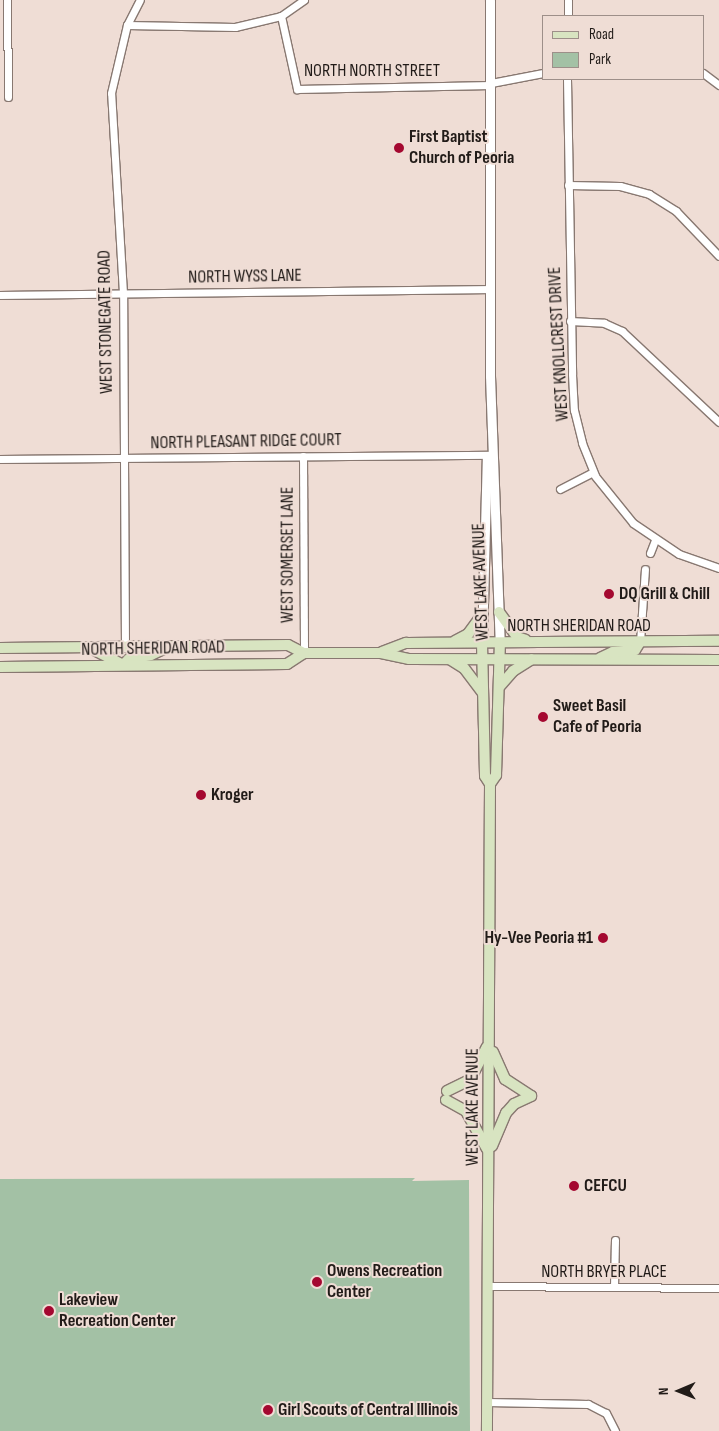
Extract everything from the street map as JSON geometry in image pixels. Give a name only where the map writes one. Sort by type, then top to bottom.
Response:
[{"type":"main road","points":[[499,612],[517,636],[532,642]]},
{"type":"main road","points":[[452,643],[466,636],[482,615]]},
{"type":"main road","points":[[696,641],[719,649]]},
{"type":"main road","name":"NORTH SHERIDAN ROAD","points":[[381,652],[406,643],[719,641]]},
{"type":"main road","points":[[599,659],[613,652],[636,650],[640,642]]},
{"type":"main road","name":"WEST LAKE AVENUE","points":[[482,643],[485,776],[490,784],[487,1431]]},
{"type":"main road","name":"WEST LAKE AVENUE","points":[[490,784],[496,775],[500,643]]},
{"type":"main road","name":"NORTH SHERIDAN ROAD","points":[[0,648],[288,645],[304,653],[381,652],[409,659],[719,660]]},
{"type":"main road","points":[[86,648],[107,654],[123,665],[166,647]]},
{"type":"main road","name":"NORTH SHERIDAN ROAD","points":[[0,667],[287,664],[304,653]]},
{"type":"main road","points":[[450,659],[464,668],[483,693]]},
{"type":"main road","points":[[500,687],[513,671],[532,659]]},
{"type":"main road","points":[[489,1154],[466,1111],[447,1095],[470,1080],[490,1042]]},
{"type":"main road","points":[[489,1154],[506,1113],[514,1104],[531,1096],[505,1079],[490,1042]]},
{"type":"street","points":[[7,0],[8,97]]},
{"type":"street","name":"WEST STONEGATE ROAD","points":[[125,648],[123,293],[111,93],[127,25],[140,0]]},
{"type":"street","points":[[127,25],[235,27],[281,16],[304,0]]},
{"type":"street","name":"WEST LAKE AVENUE","points":[[482,643],[490,455],[490,0]]},
{"type":"street","points":[[568,0],[568,15]]},
{"type":"street","name":"NORTH NORTH STREET","points":[[281,16],[297,89],[490,84]]},
{"type":"street","points":[[490,84],[542,73]]},
{"type":"street","points":[[704,74],[719,85]]},
{"type":"street","name":"WEST KNOLLCREST DRIVE","points":[[567,80],[570,321],[574,410],[593,472],[625,515],[655,540],[689,558],[719,568]]},
{"type":"street","points":[[568,185],[616,185],[649,194],[676,211],[719,256]]},
{"type":"street","name":"NORTH WYSS LANE","points":[[0,295],[490,289]]},
{"type":"street","points":[[570,321],[604,323],[622,331],[719,422]]},
{"type":"street","name":"WEST LAKE AVENUE","points":[[490,455],[500,643]]},
{"type":"street","name":"NORTH PLEASANT RIDGE COURT","points":[[0,459],[490,455]]},
{"type":"street","name":"WEST SOMERSET LANE","points":[[303,456],[304,653]]},
{"type":"street","points":[[560,489],[593,472]]},
{"type":"street","points":[[650,553],[655,540]]},
{"type":"street","points":[[640,642],[645,569]]},
{"type":"street","points":[[614,1287],[615,1240]]},
{"type":"street","name":"NORTH BRYER PLACE","points":[[488,1286],[719,1288]]},
{"type":"street","points":[[487,1402],[588,1404],[606,1412],[614,1431]]},
{"type":"green space","points":[[415,1178],[412,1181],[469,1180],[470,1431],[0,1431],[0,1179]]},
{"type":"place","name":"First Baptist Church of Peoria","points":[[399,148]]},
{"type":"place","name":"DQ Grill & Chill","points":[[609,594]]},
{"type":"place","name":"Sweet Basil Cafe of Peoria","points":[[543,717]]},
{"type":"place","name":"Kroger","points":[[201,795]]},
{"type":"place","name":"Hy-Vee Peoria #1","points":[[603,938]]},
{"type":"place","name":"CEFCU","points":[[574,1186]]},
{"type":"place","name":"Owens Recreation Center","points":[[317,1282]]},
{"type":"place","name":"Lakeview Recreation Center","points":[[49,1311]]},
{"type":"place","name":"Girl Scouts of Central Illinois","points":[[268,1410]]}]
